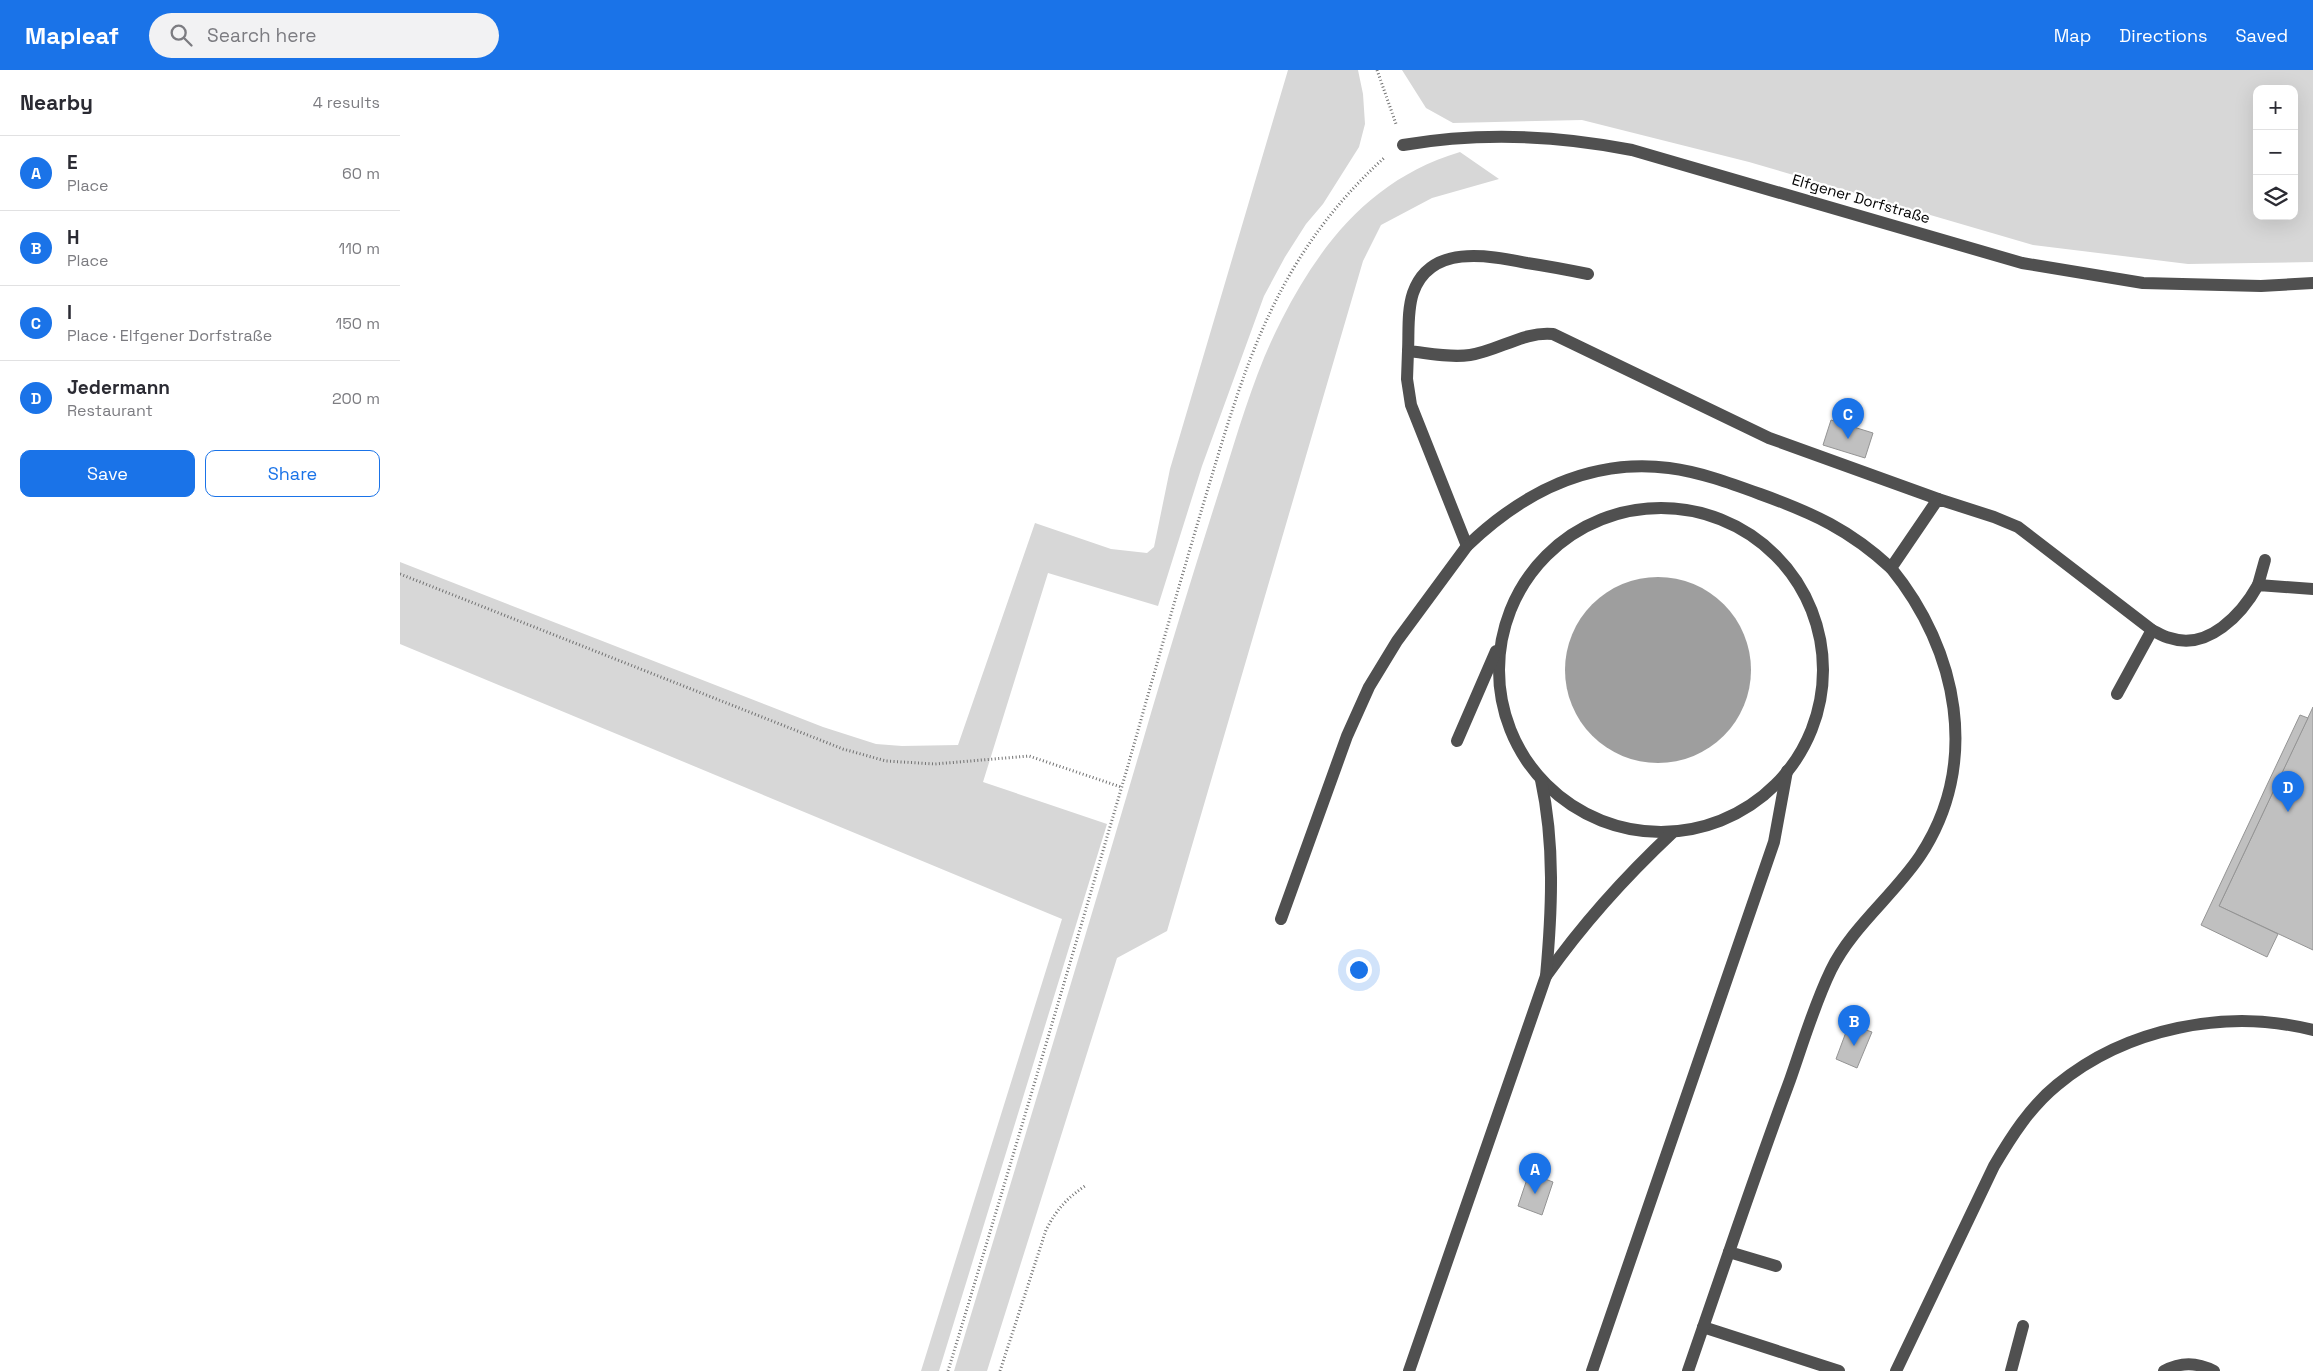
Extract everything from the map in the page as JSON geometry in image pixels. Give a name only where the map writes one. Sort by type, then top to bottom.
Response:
[{"type":"street","name":"Elfgener Dorfstraße","points":[[1403,145],[1487,136],[1545,138],[1603,144],[1632,150],[2022,263],[2143,283],[2261,286],[2313,283]]},
{"type":"street","points":[[1467,546],[1411,405],[1407,379],[1413,294],[1427,271],[1444,260],[1466,255],[1494,256],[1588,274]]},
{"type":"street","points":[[1408,351],[1444,355],[1470,355],[1536,334],[1553,334],[1768,438],[2018,527],[2152,630],[2171,639],[2181,640],[2208,634],[2233,619],[2247,604],[2258,585],[2265,560]]},
{"type":"street","points":[[1281,919],[1347,736],[1369,687],[1397,641],[1467,546],[1505,512],[1550,486],[1568,478],[1606,469],[1647,466],[1683,470],[1720,479],[1806,511],[1843,530],[1872,550],[1891,568],[1908,589],[1924,615],[1938,644],[1945,667],[1953,698],[1956,727],[1956,751],[1950,784],[1933,833],[1920,856],[1848,943],[1828,977],[1812,1017],[1688,1371]]},
{"type":"street","points":[[1891,568],[1938,499]]},
{"type":"street","points":[[1457,741],[1501,639],[1516,598],[1535,568],[1554,548],[1575,532],[1599,520],[1624,512],[1651,508],[1678,508],[1704,513],[1729,522],[1773,552],[1791,572],[1805,595],[1815,620],[1822,646],[1823,672],[1820,699],[1813,725],[1802,749],[1787,771],[1769,790],[1748,807],[1699,828],[1673,832],[1632,830],[1601,821],[1572,806],[1541,780],[1525,760],[1513,738],[1504,714],[1499,681],[1501,639]]},
{"type":"street","points":[[2258,585],[2313,589]]},
{"type":"street","points":[[2117,694],[2152,630]]},
{"type":"street","points":[[1592,1371],[1774,842],[1787,771]]},
{"type":"street","points":[[1409,1371],[1546,976],[1550,926],[1551,871],[1546,804],[1541,780]]},
{"type":"street","points":[[1546,976],[1574,937],[1606,898],[1673,832]]},
{"type":"street","points":[[1896,1371],[2002,1152],[2010,1138],[2033,1109],[2057,1086],[2111,1050],[2166,1031],[2197,1025],[2230,1022],[2279,1024],[2313,1030]]},
{"type":"street","points":[[1729,1252],[1776,1266]]},
{"type":"street","points":[[2011,1371],[2023,1326]]},
{"type":"street","points":[[1703,1327],[1839,1371]]},
{"type":"street","points":[[2164,1371],[2179,1364],[2190,1364],[2214,1371]]},
{"type":"path","points":[[948,1371],[1234,405],[1263,326],[1290,274],[1330,215],[1373,168],[1403,145],[1377,70]]},
{"type":"path","points":[[400,574],[843,749],[886,761],[935,764],[1029,756],[1121,787]]},
{"type":"path","points":[[1000,1371],[1046,1230],[1057,1209],[1085,1186]]},
{"type":"shaded area","points":[[1288,70],[1358,70],[1363,94],[1365,124],[1359,147],[1323,204],[1306,224],[1285,257],[1264,296],[1202,466],[1158,606],[1048,573],[983,782],[1107,824],[939,1371],[921,1371],[1062,919],[400,644],[400,562],[823,727],[876,744],[902,746],[958,745],[1035,523],[1111,549],[1147,553],[1154,547],[1170,469]]},
{"type":"shaded area","points":[[1402,70],[2313,70],[2313,262],[2188,264],[2033,245],[1749,162],[1582,120],[1453,123],[1426,108]]},
{"type":"shaded area","points":[[1460,152],[1499,179],[1432,198],[1381,225],[1363,261],[1167,931],[1117,958],[987,1371],[954,1371],[1177,625],[1242,418],[1264,357],[1282,319],[1314,264],[1353,216],[1401,178],[1429,163]]},
{"type":"shaded area","points":[[1667,577],[1694,584],[1710,592],[1724,604],[1736,618],[1744,634],[1750,652],[1750,688],[1744,706],[1736,722],[1724,736],[1710,748],[1694,756],[1676,762],[1649,763],[1622,756],[1606,748],[1580,722],[1566,688],[1565,661],[1572,634],[1580,618],[1606,592],[1640,578]]},
{"type":"building","points":[[1831,420],[1873,433],[1865,458],[1823,445]]},
{"type":"building","points":[[2313,707],[2313,950],[2219,906]]},
{"type":"building","points":[[2300,715],[2308,718],[2219,906],[2278,934],[2267,957],[2201,925]]},
{"type":"building","points":[[1849,1024],[1872,1032],[1857,1068],[1836,1059]]},
{"type":"building","points":[[1529,1173],[1553,1182],[1542,1215],[1518,1206]]},
{"type":"place","name":"I","points":[[1848,439]]},
{"type":"place","name":"Jedermann","points":[[2288,812]]},
{"type":"place","name":"H","points":[[1854,1046]]},
{"type":"place","name":"E","points":[[1535,1194]]}]
